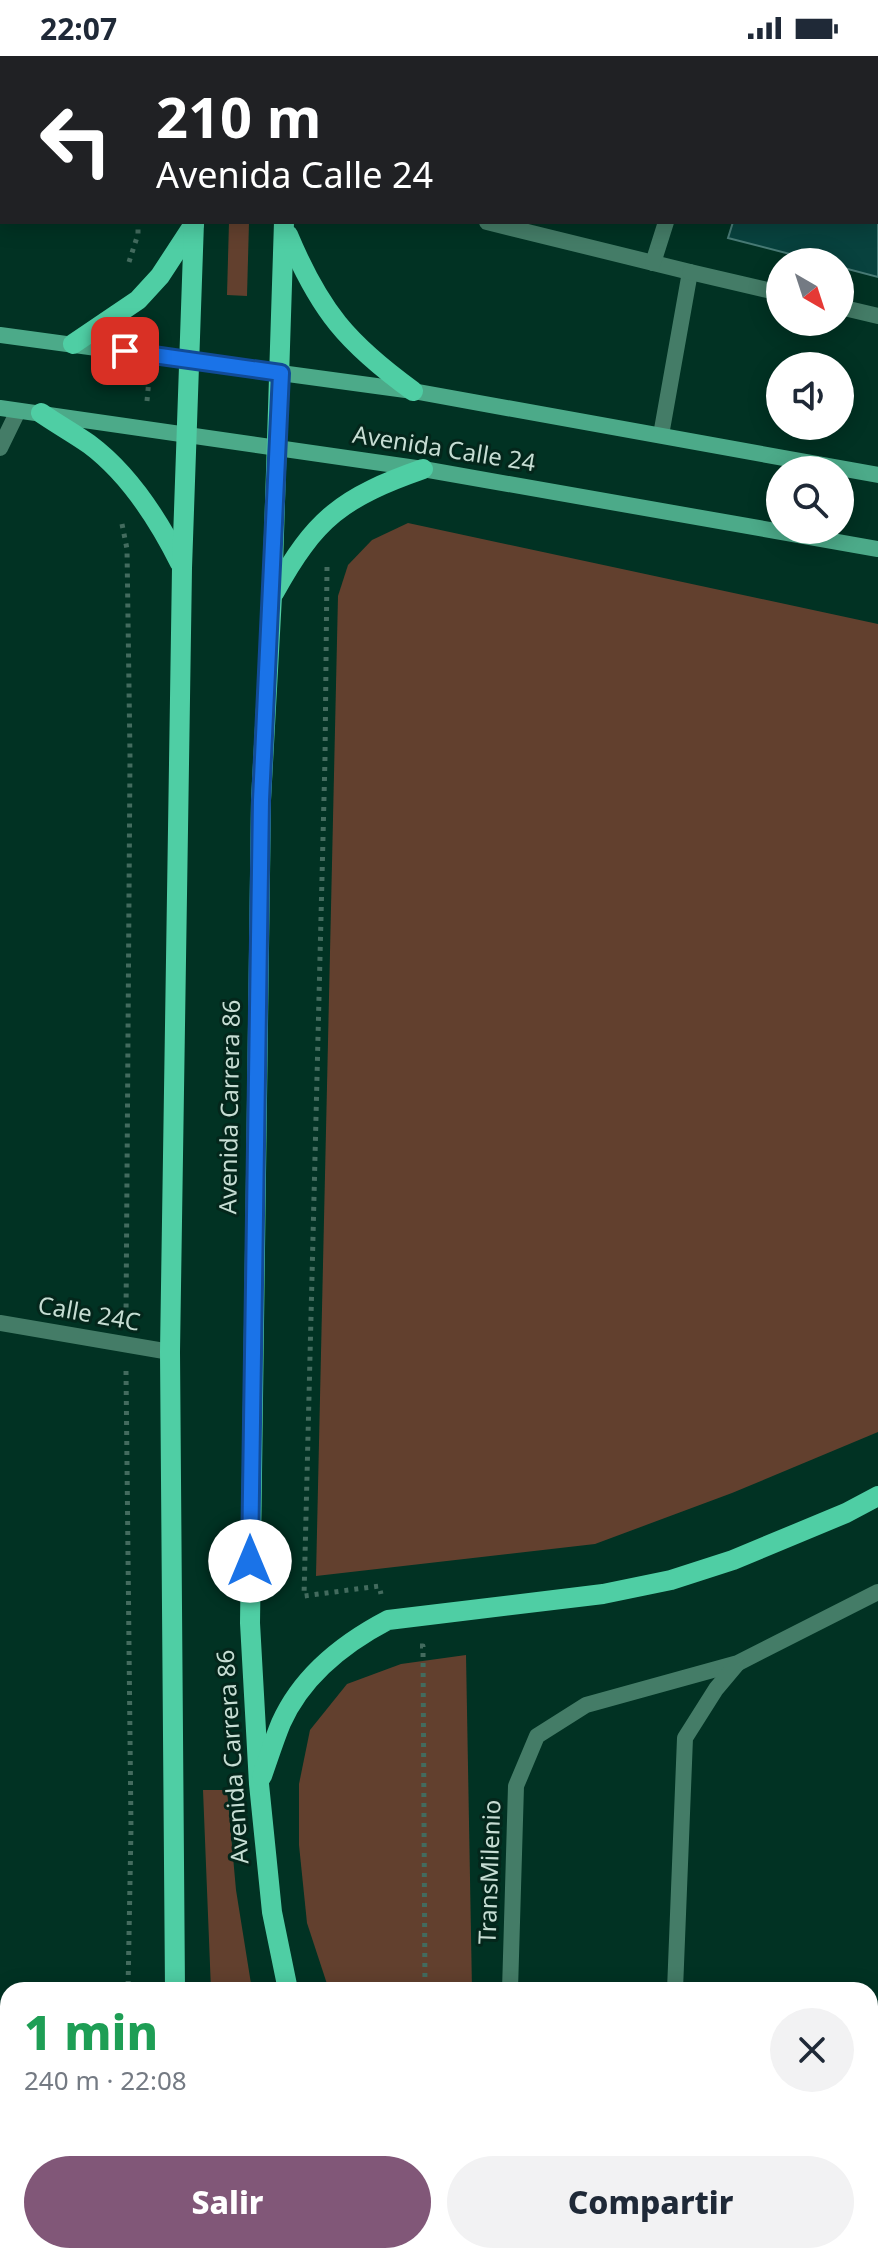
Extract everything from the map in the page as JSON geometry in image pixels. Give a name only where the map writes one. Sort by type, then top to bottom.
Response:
[{"type":"main road","points":[[73,344],[138,300],[160,276],[193,224]]},
{"type":"main road","points":[[175,1982],[170,1352],[182,568],[194,224]]},
{"type":"main road","points":[[284,224],[302,270],[335,322],[357,347],[413,391]]},
{"type":"main road","name":"Avenida Carrera 86","points":[[284,224],[281,373],[261,800],[250,1623],[259,1784],[272,1912],[286,1982]]},
{"type":"main road","name":"Avenida Calle 24","points":[[0,335],[413,391],[878,475]]},
{"type":"main road","name":"Avenida Calle 24","points":[[0,408],[423,469],[878,549]]},
{"type":"main road","points":[[41,413],[90,445],[115,467],[155,519],[182,568]]},
{"type":"main road","points":[[272,596],[295,555],[320,525],[339,509],[376,485],[423,469]]},
{"type":"main road","points":[[259,1784],[282,1721],[307,1683],[322,1664],[368,1630],[388,1620],[603,1594],[671,1580],[733,1560],[846,1513],[878,1496]]},
{"type":"street","points":[[495,224],[766,290]]},
{"type":"street","points":[[653,263],[665,224]]},
{"type":"street","points":[[661,435],[690,272]]},
{"type":"street","points":[[854,310],[878,316]]},
{"type":"street","points":[[0,448],[18,411]]},
{"type":"street","name":"Calle 24C","points":[[0,1323],[170,1352]]},
{"type":"street","name":"TransMilenio","points":[[510,1982],[516,1786],[537,1736],[586,1705],[738,1663],[878,1592]]},
{"type":"street","name":"TransMilenio","points":[[675,1982],[685,1738],[716,1689],[738,1663]]},
{"type":"path","points":[[125,269],[131,260],[138,224]]},
{"type":"path","points":[[144,429],[151,354]]},
{"type":"path","points":[[121,518],[127,549],[130,756],[125,1344],[131,1828],[128,1982]]},
{"type":"path","points":[[331,557],[327,567],[304,1596],[379,1586],[391,1646],[423,1646],[425,1982]]},
{"type":"shaded area","points":[[229,224],[249,224],[247,296],[227,295]]},
{"type":"shaded area","points":[[408,523],[878,624],[878,1432],[732,1493],[595,1544],[316,1576],[338,596],[348,565],[372,540]]},
{"type":"shaded area","points":[[466,1655],[472,1982],[326,1982],[307,1923],[299,1845],[299,1784],[310,1730],[347,1684],[401,1664]]},
{"type":"shaded area","points":[[203,1790],[227,1790],[236,1890],[251,1982],[211,1982]]},
{"type":"building","points":[[732,224],[878,224],[878,277],[854,271],[854,248],[767,248],[728,238]]},
{"type":"route","points":[[125,351],[281,373],[261,800],[250,1561]]}]
